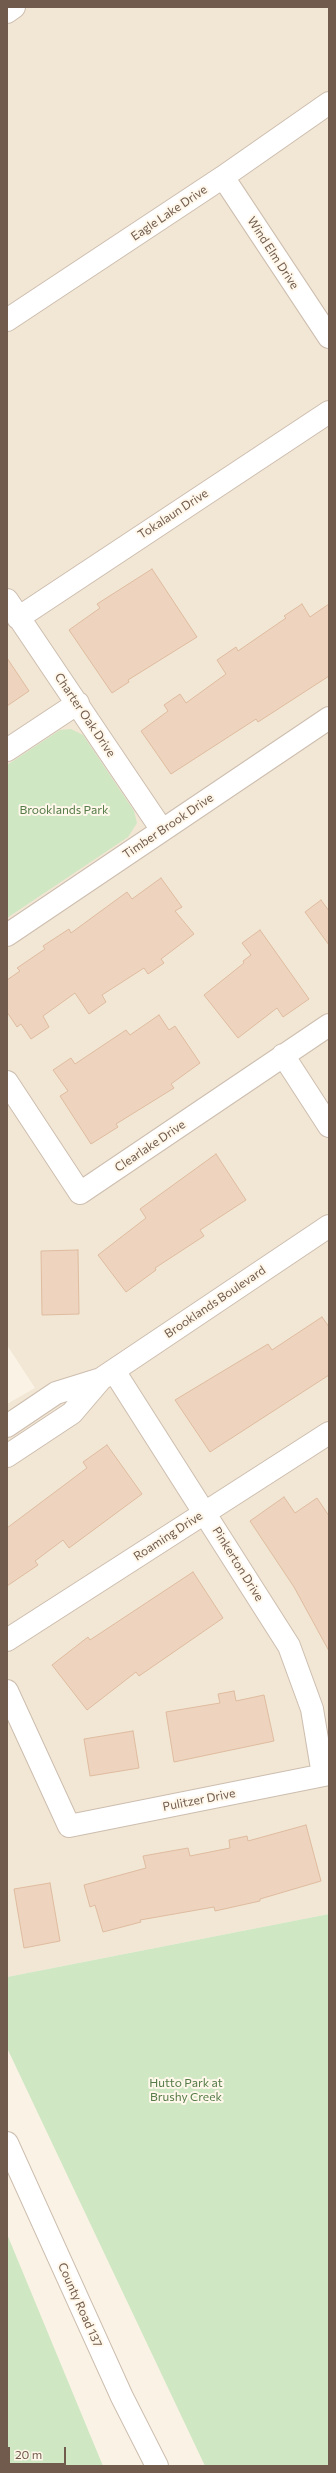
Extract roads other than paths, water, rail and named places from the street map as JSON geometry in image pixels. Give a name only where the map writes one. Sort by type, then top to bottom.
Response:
[{"type":"street","points":[[7,12],[14,7]]},
{"type":"street","name":"Eagle Lake Drive","points":[[7,320],[223,177],[329,103]]},
{"type":"street","name":"Wind Elm Drive","points":[[223,177],[326,333]]},
{"type":"street","name":"Tokalaun Drive","points":[[13,609],[329,412]]},
{"type":"street","name":"Charter Oak Drive","points":[[13,609],[78,703],[162,830]]},
{"type":"street","points":[[7,750],[78,703]]},
{"type":"street","name":"Timber Brook Drive","points":[[7,935],[329,718]]},
{"type":"street","name":"Clearlake Drive","points":[[7,1082],[80,1193],[329,1025]]},
{"type":"street","points":[[283,1055],[329,1126]]},
{"type":"street","name":"Brooklands Boulevard","points":[[7,1456],[72,1413],[107,1375],[329,1226]]},
{"type":"street","name":"Brooklands Boulevard","points":[[7,1426],[56,1393],[107,1375]]},
{"type":"street","name":"Pinkerton Drive","points":[[107,1375],[205,1512],[289,1646],[312,1709],[326,1774]]},
{"type":"street","name":"Roaming Drive","points":[[7,1640],[329,1432]]},
{"type":"street","name":"Pulitzer Drive","points":[[7,1691],[69,1826],[326,1774]]},
{"type":"street","name":"County Road 137","points":[[7,2142],[122,2397],[157,2466]]},
{"type":"park label","name":"Brooklands Park","points":[[64,810]]},
{"type":"park label","name":"Hutto Park at Brushy Creek","points":[[186,2090]]}]
